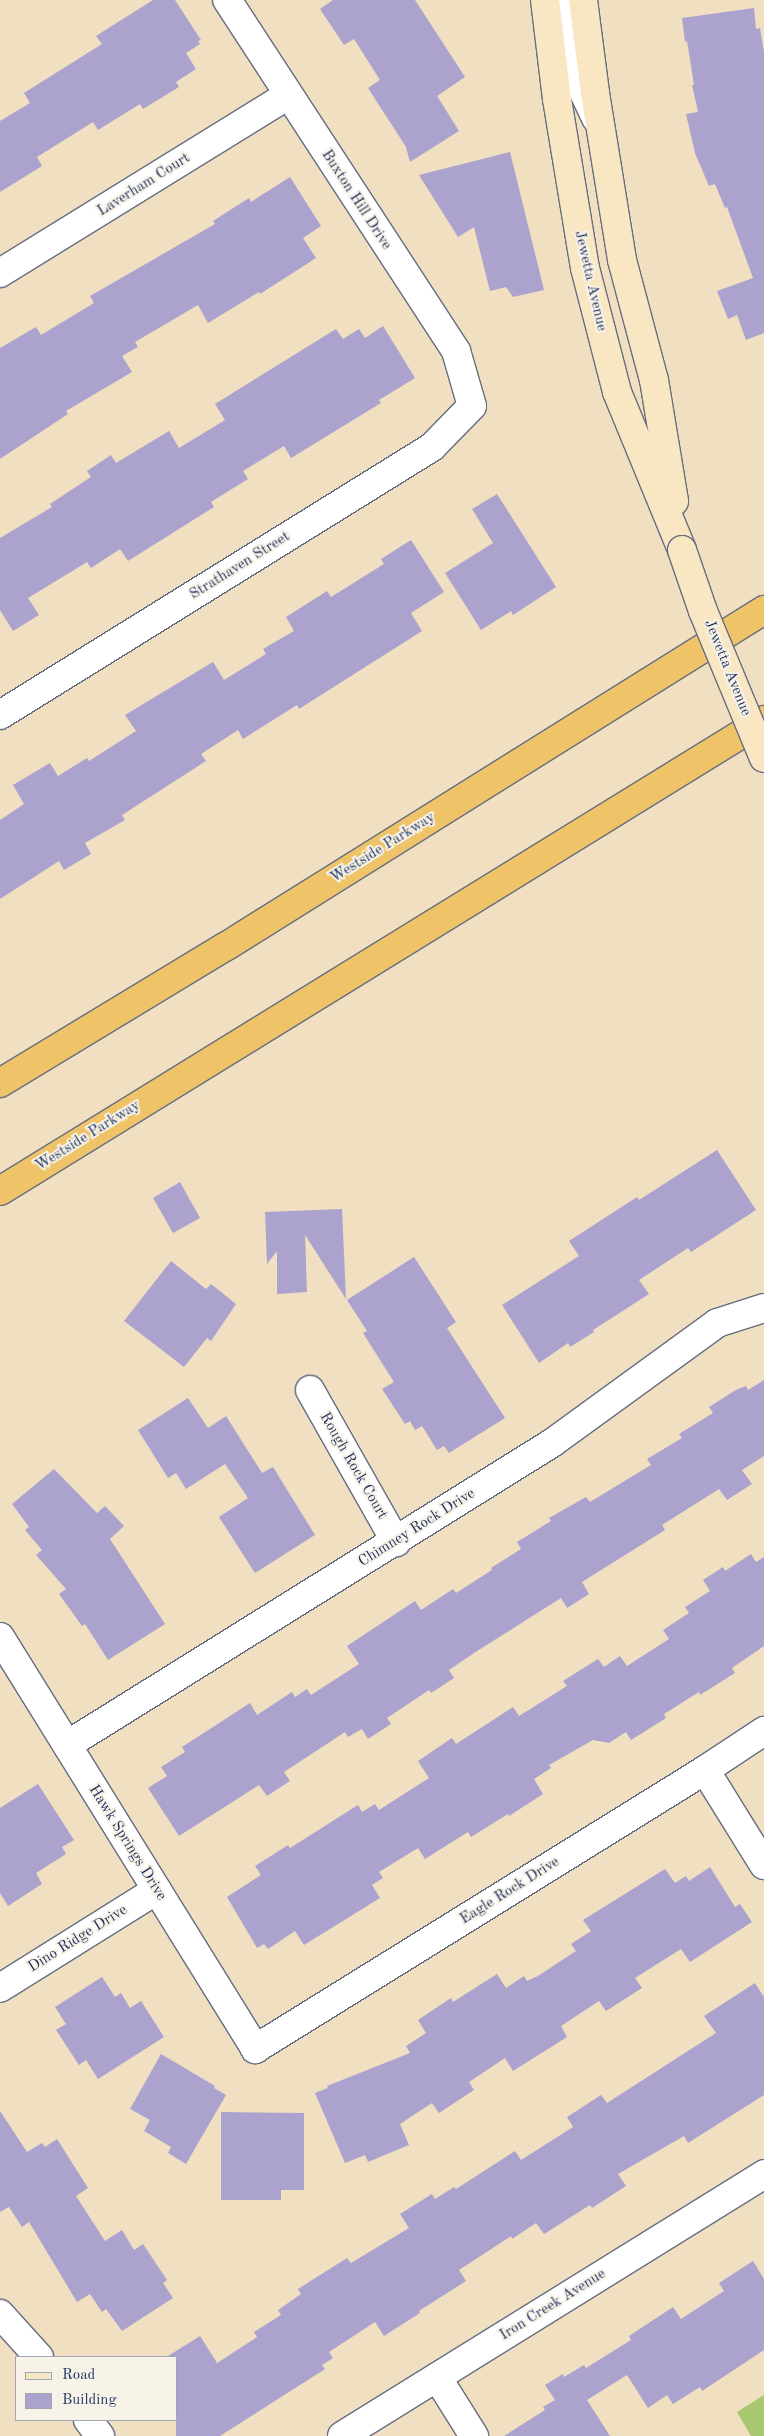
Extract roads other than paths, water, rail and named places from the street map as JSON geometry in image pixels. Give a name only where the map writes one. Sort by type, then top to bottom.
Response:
[{"type":"highway","name":"Westside Parkway","points":[[0,1083],[234,942],[764,610]]},
{"type":"highway","name":"Westside Parkway","points":[[0,1191],[764,720]]},
{"type":"street","name":"Buxton Hill Drive","points":[[227,0],[287,96],[456,352],[472,406]]},
{"type":"street","name":"Jewetta Avenue","points":[[545,0],[559,108],[584,268],[617,392],[682,550],[703,611],[764,758]]},
{"type":"street","points":[[568,0],[576,76],[601,128]]},
{"type":"street","name":"Jewetta Avenue","points":[[583,0],[622,260],[654,380],[682,550]]},
{"type":"street","name":"Laverham Court","points":[[0,274],[287,96]]},
{"type":"street","name":"Strathaven Street","points":[[0,714],[432,447],[472,406]]},
{"type":"street","name":"Chimney Rock Drive","points":[[67,1745],[552,1444],[717,1323],[764,1308]]},
{"type":"street","name":"Rough Rock Court","points":[[310,1390],[396,1542]]},
{"type":"street","name":"Hawk Springs Drive","points":[[0,1637],[255,2049]]},
{"type":"street","name":"Eagle Rock Drive","points":[[255,2049],[705,1770],[764,1731]]},
{"type":"street","points":[[705,1770],[764,1865]]},
{"type":"street","name":"Dino Ridge Drive","points":[[0,1988],[157,1890]]},
{"type":"street","name":"Iron Creek Avenue","points":[[342,2436],[764,2174]]},
{"type":"street","points":[[0,2314],[38,2356]]},
{"type":"street","points":[[437,2377],[474,2436]]},
{"type":"street","points":[[89,2421],[100,2436]]}]
